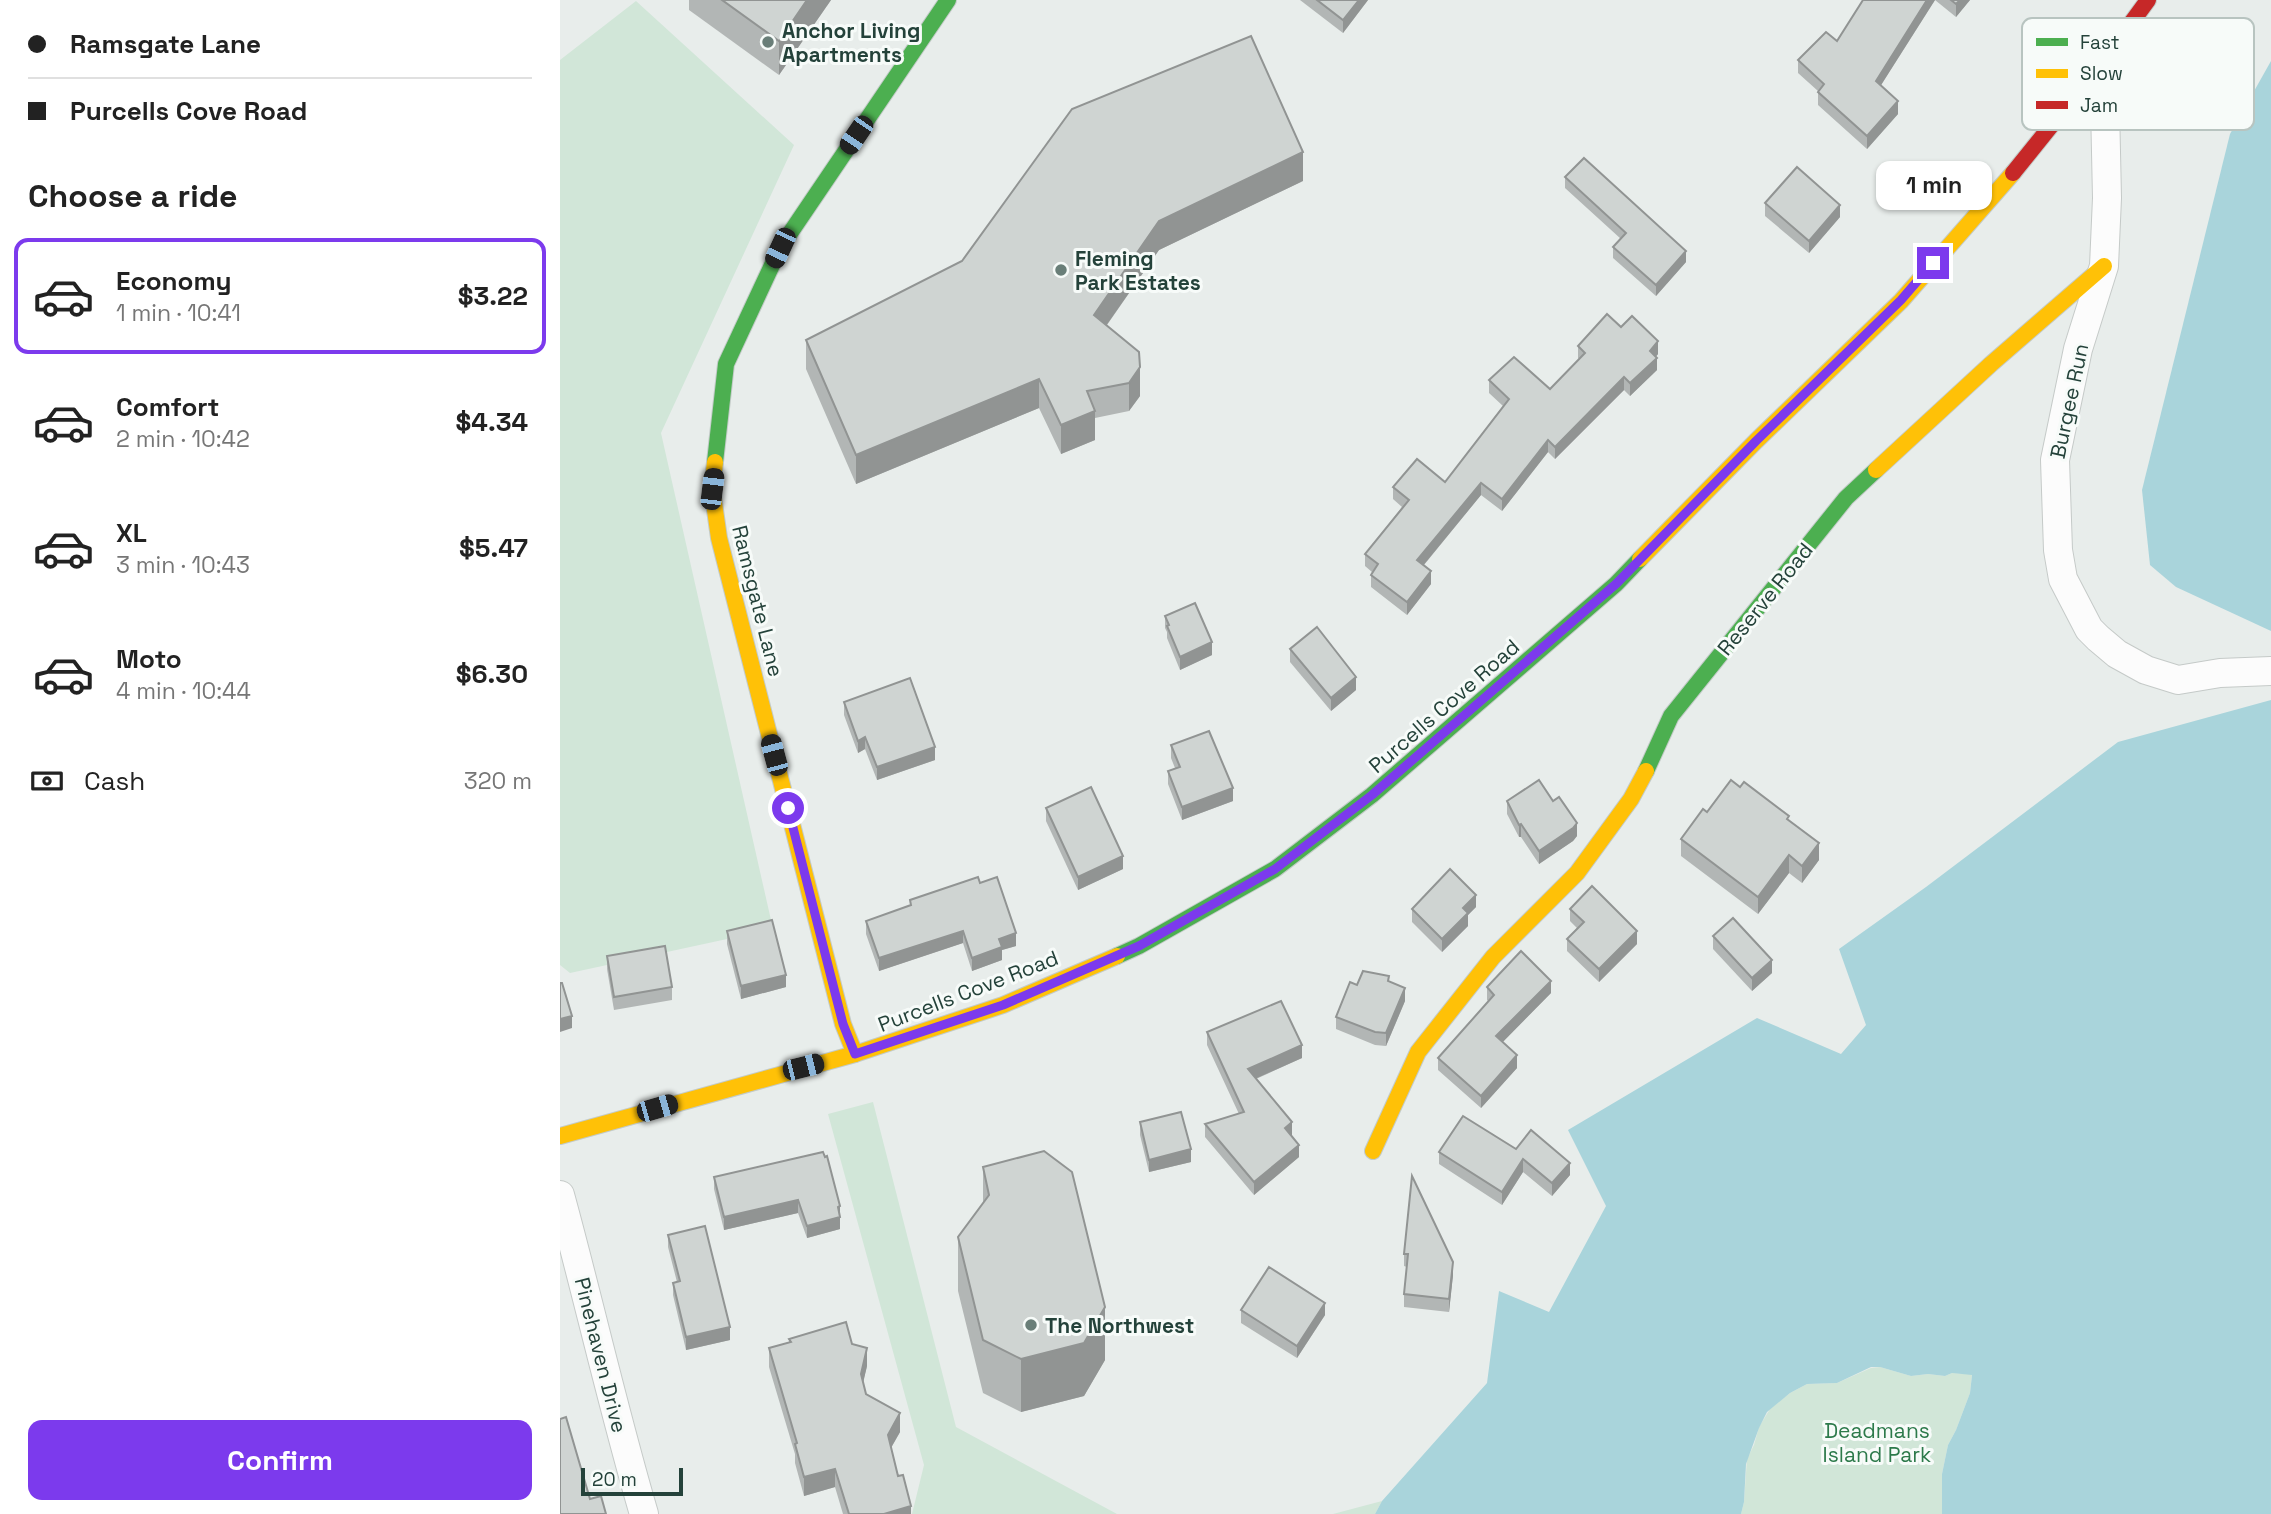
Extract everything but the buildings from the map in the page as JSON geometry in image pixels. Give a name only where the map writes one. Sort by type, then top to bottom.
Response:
[{"type":"street","name":"Ramsgate Lane","points":[[855,1054],[843,1024],[719,538],[712,489],[726,364],[780,248],[948,0]]},
{"type":"street","name":"Purcells Cove Road","points":[[2135,18],[2148,0]]},
{"type":"street","name":"Purcells Cove Road","points":[[560,1136],[855,1054],[1003,1005],[1139,946],[1275,869],[1372,795],[1616,584],[1756,441],[1901,300],[2049,130]]},
{"type":"street","points":[[2104,266],[2107,198],[2106,130]]},
{"type":"street","name":"Burgee Run","points":[[2104,266],[2078,349],[2055,460],[2058,550],[2063,579],[2089,629],[2117,654],[2146,670],[2178,680],[2220,673],[2271,671]]},
{"type":"street","name":"Reserve Road","points":[[1373,1151],[1418,1052],[1493,957],[1577,873],[1631,799],[1653,759],[1671,716],[1846,498],[1991,364],[2104,266]]},
{"type":"street","name":"Pinehaven Drive","points":[[560,1195],[626,1452],[645,1514]]},
{"type":"green space","points":[[636,1],[794,145],[661,433],[773,929],[570,973],[560,965],[560,60]]},
{"type":"green space","points":[[873,1102],[956,1427],[1117,1514],[912,1514],[924,1465],[828,1114]]},
{"type":"green space","name":"Deadmans Island Park","points":[[1880,1367],[1911,1376],[1972,1374],[1970,1393],[1948,1445],[1942,1474],[1942,1514],[1741,1514],[1747,1459],[1759,1427],[1770,1409],[1807,1384],[1837,1383],[1871,1368]]},
{"type":"green space","points":[[1382,1501],[1375,1514],[1333,1514]]},
{"type":"water","points":[[2271,61],[2271,631],[2176,587],[2150,565],[2142,490],[2230,134],[2232,130],[2254,130],[2254,91]]},
{"type":"water","points":[[2271,700],[2271,1514],[1942,1514],[1942,1474],[1948,1445],[1970,1393],[1972,1375],[1952,1373],[1945,1376],[1911,1376],[1871,1367],[1837,1383],[1807,1384],[1790,1393],[1767,1412],[1746,1464],[1741,1514],[1375,1514],[1382,1501],[1487,1383],[1499,1291],[1549,1312],[1606,1206],[1568,1130],[1757,1018],[1841,1054],[1866,1025],[1839,949],[2118,742]]},
{"type":"traffic: fast","points":[[715,462],[726,364],[780,248],[948,0]]},
{"type":"traffic: fast","points":[[1646,771],[1671,716],[1846,498],[1876,470]]},
{"type":"traffic: fast","points":[[1117,956],[1275,869],[1372,795],[1616,584],[1640,559]]},
{"type":"traffic: slow","points":[[1640,559],[1756,441],[1901,301],[2013,173]]},
{"type":"traffic: slow","points":[[1876,470],[1991,364],[2104,266]]},
{"type":"traffic: slow","points":[[715,462],[712,489],[719,538],[843,1024],[855,1054]]},
{"type":"traffic: slow","points":[[1373,1151],[1418,1052],[1493,957],[1577,873],[1631,799],[1646,771]]},
{"type":"traffic: slow","points":[[560,1136],[855,1054],[1003,1005],[1117,956]]},
{"type":"traffic: jam","points":[[2135,18],[2148,0]]},
{"type":"traffic: jam","points":[[2013,173],[2048,130]]},
{"type":"place","name":"Anchor Living Apartments","points":[[768,42]]},
{"type":"place","name":"Fleming Park Estates","points":[[1061,270]]},
{"type":"place","name":"The Northwest","points":[[1031,1325]]},
{"type":"route","points":[[788,808],[843,1024],[855,1054],[904,1040],[1003,1005],[1139,946],[1275,869],[1372,795],[1468,714],[1616,584],[1756,441],[1901,300],[1933,263]]}]
